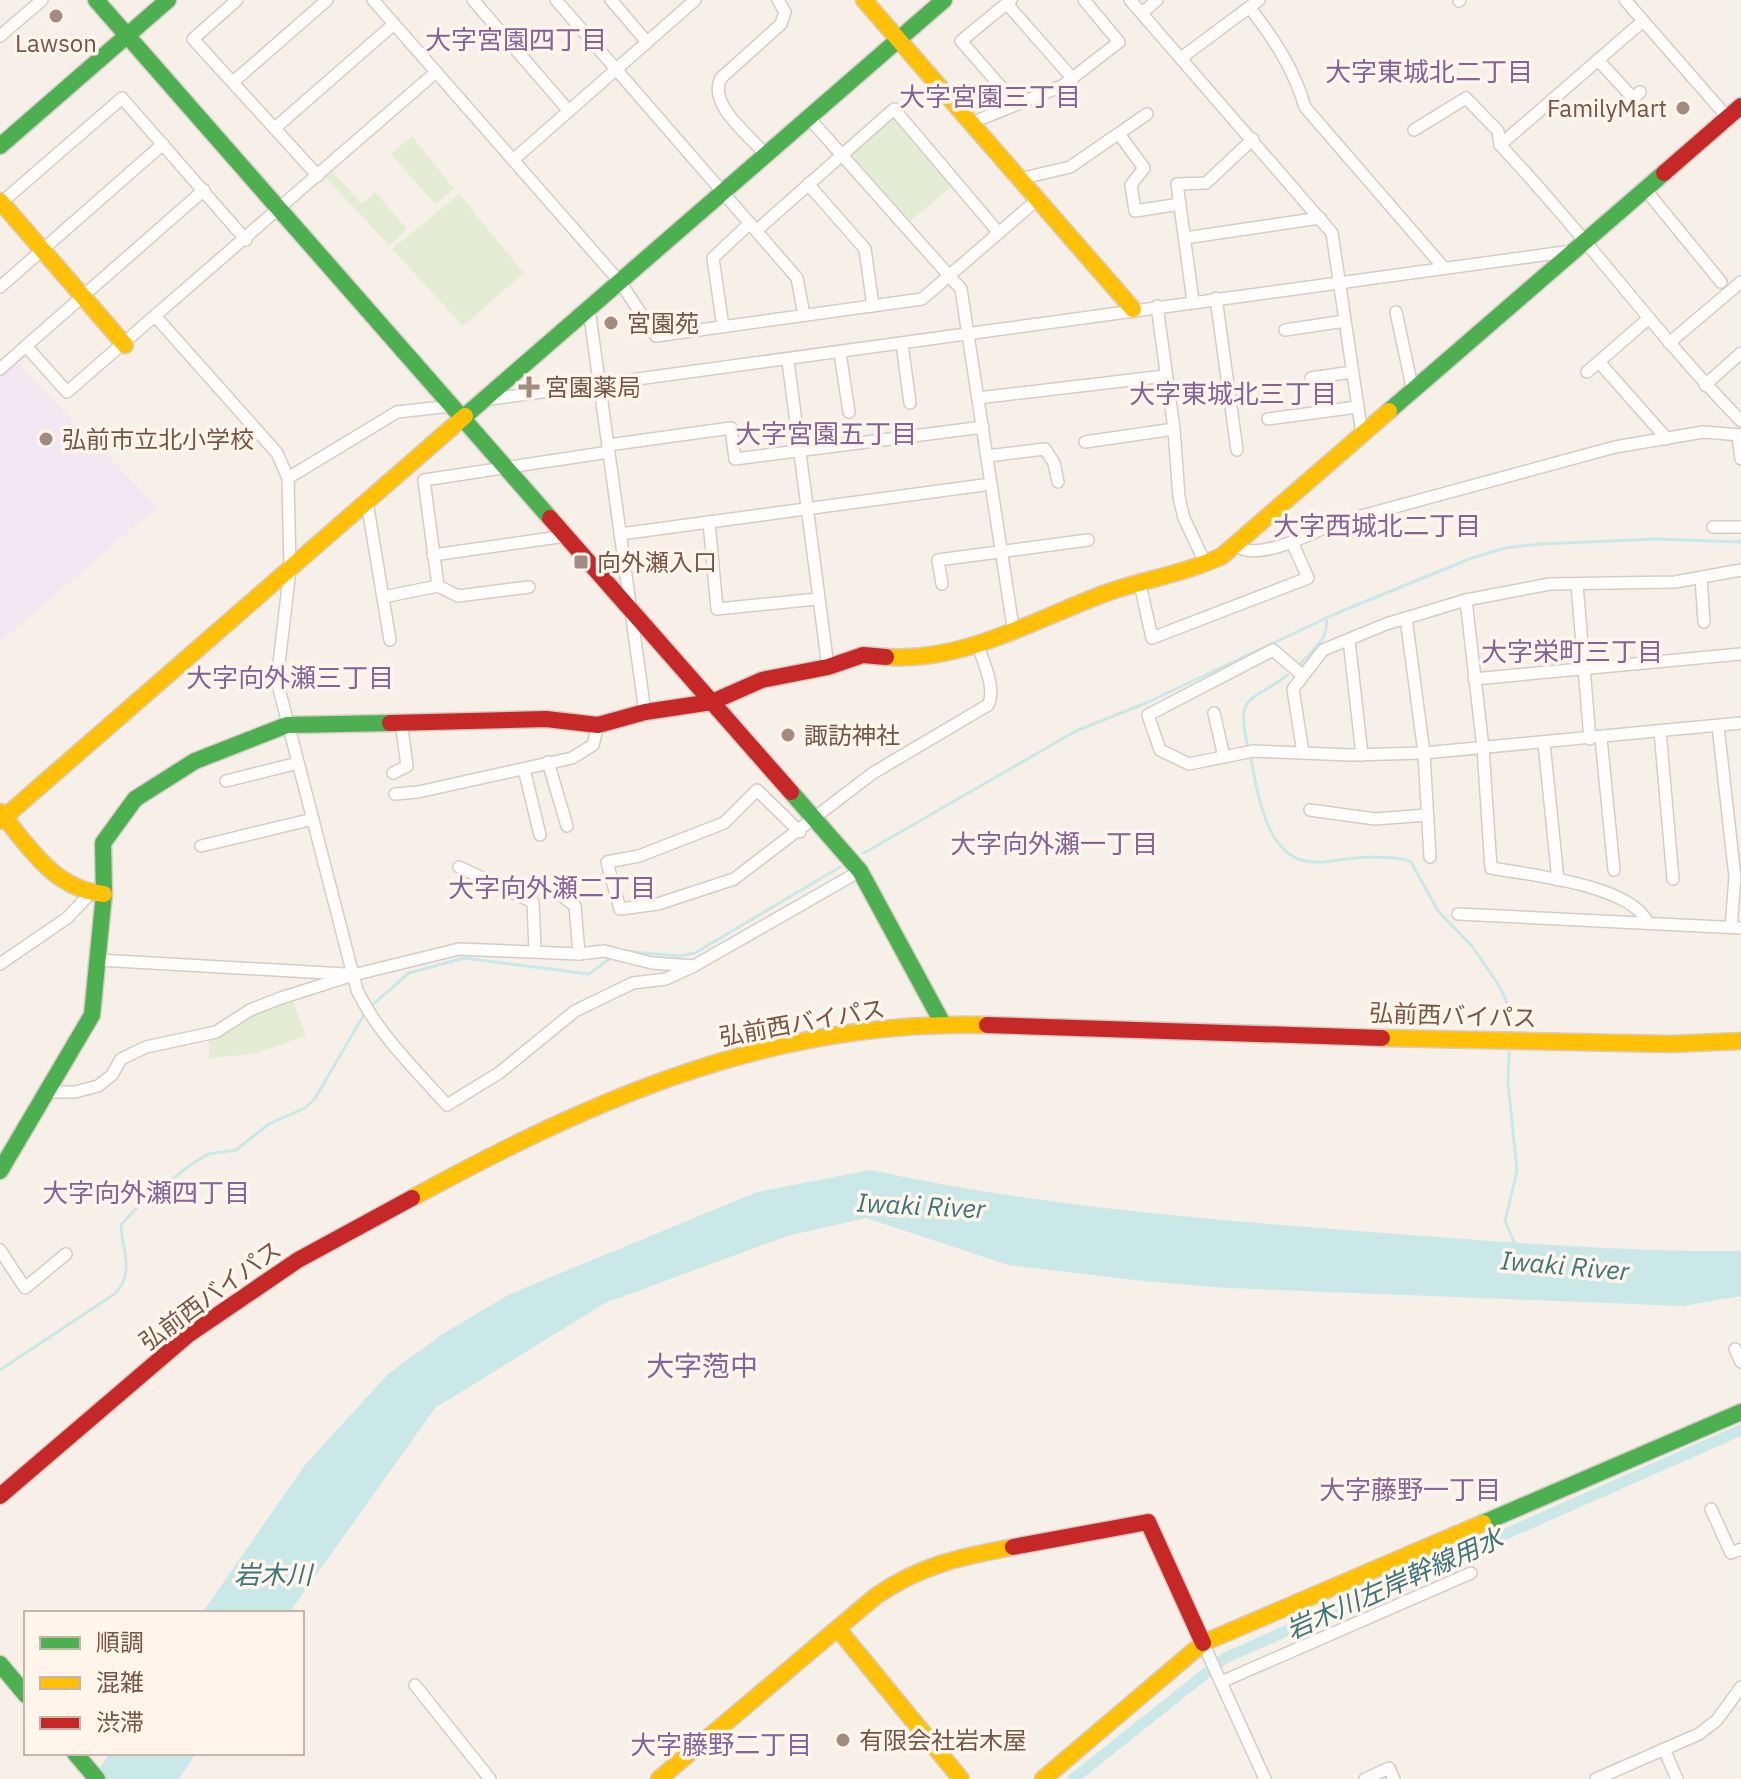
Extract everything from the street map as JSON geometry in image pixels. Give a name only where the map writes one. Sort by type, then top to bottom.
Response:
[{"type":"street","points":[[0,36],[42,0]]},
{"type":"street","points":[[96,0],[860,871],[943,1024]]},
{"type":"street","points":[[0,146],[168,0]]},
{"type":"street","points":[[237,0],[193,39],[318,176]]},
{"type":"street","points":[[233,82],[327,0]]},
{"type":"street","points":[[373,0],[620,282],[656,336],[922,299],[1037,200]]},
{"type":"street","points":[[473,0],[569,111]]},
{"type":"street","points":[[556,0],[797,278],[804,315]]},
{"type":"street","points":[[611,0],[647,42]]},
{"type":"street","points":[[513,160],[695,0]]},
{"type":"street","points":[[766,155],[719,100],[717,88],[721,78],[781,24],[785,12],[778,0]]},
{"type":"street","points":[[864,0],[1133,309]]},
{"type":"street","points":[[97,894],[71,889],[56,879],[1,817],[367,502],[457,413],[483,400],[944,0]]},
{"type":"street","points":[[971,123],[1073,79],[1119,42],[1084,0]]},
{"type":"street","points":[[1130,0],[1332,233],[1362,434]]},
{"type":"street","points":[[1142,13],[1157,0]]},
{"type":"street","points":[[1625,0],[1728,118]]},
{"type":"street","points":[[1015,103],[961,41],[1009,2],[1073,79]]},
{"type":"street","points":[[1181,58],[1254,4],[1298,81],[1305,107],[1444,268]]},
{"type":"street","points":[[1500,145],[1643,21]]},
{"type":"street","points":[[275,128],[394,24]]},
{"type":"street","points":[[1598,60],[1633,99]]},
{"type":"street","points":[[26,346],[67,392],[280,211],[436,72]]},
{"type":"street","points":[[125,345],[1,202],[122,98],[246,240]]},
{"type":"street","points":[[1414,130],[1466,98],[1498,131],[1500,145],[1578,246],[1649,318],[1705,385],[1741,421]]},
{"type":"street","points":[[0,1171],[92,1015],[99,960],[97,894],[103,843],[135,799],[195,761],[287,725],[546,719],[598,725],[645,712],[712,702],[762,680],[828,667],[863,655],[907,658],[956,653],[1013,627],[1206,565],[1235,544],[1741,106]]},
{"type":"street","points":[[723,327],[713,258],[808,184],[894,109],[999,233]]},
{"type":"street","points":[[1019,179],[1070,167],[1147,114]]},
{"type":"street","points":[[809,118],[961,289],[1013,627]]},
{"type":"street","points":[[1119,134],[1144,168],[1131,185],[1135,211],[1180,204]]},
{"type":"street","points":[[1193,301],[1177,184],[1206,183],[1253,139]]},
{"type":"street","points":[[0,287],[163,144]]},
{"type":"street","points":[[808,184],[865,249],[873,306]]},
{"type":"street","points":[[1645,189],[1721,282]]},
{"type":"street","points":[[0,369],[204,190]]},
{"type":"street","points":[[1185,238],[1320,218]]},
{"type":"street","points":[[483,400],[788,361],[1133,309],[1444,268],[1578,246]]},
{"type":"street","points":[[1669,343],[1741,282]]},
{"type":"street","points":[[1216,298],[1237,450]]},
{"type":"street","points":[[1157,306],[1184,518],[1206,565]]},
{"type":"street","points":[[589,309],[645,712]]},
{"type":"street","points":[[1396,312],[1394,332],[1413,391]]},
{"type":"street","points":[[156,317],[277,453],[288,478],[290,569],[277,681],[287,725],[353,975],[366,1009],[447,1105],[499,1073],[575,1011],[633,983],[666,979],[694,966],[860,871]]},
{"type":"street","points":[[1587,372],[1649,318]]},
{"type":"street","points":[[1285,330],[1345,321]]},
{"type":"street","points":[[902,344],[910,403]]},
{"type":"street","points":[[840,353],[849,412]]},
{"type":"street","points":[[1705,385],[1741,353]]},
{"type":"street","points":[[788,361],[801,452],[805,511],[828,667]]},
{"type":"street","points":[[1599,362],[1667,439]]},
{"type":"street","points":[[1311,378],[1352,372]]},
{"type":"street","points":[[978,398],[1165,376]]},
{"type":"street","points":[[1276,422],[1357,407]]},
{"type":"street","points":[[288,478],[397,412],[457,413]]},
{"type":"street","points":[[438,586],[424,480],[731,428],[735,459],[983,427]]},
{"type":"street","points":[[1085,442],[1174,429]]},
{"type":"street","points":[[1235,544],[1252,552],[1292,542],[1332,524],[1615,447],[1703,432],[1739,435],[1741,459]]},
{"type":"street","points":[[987,456],[1045,449],[1054,463],[1058,482]]},
{"type":"street","points":[[620,534],[991,484]]},
{"type":"street","points":[[367,502],[390,640]]},
{"type":"street","points":[[709,522],[717,609],[817,599]]},
{"type":"street","points":[[1713,527],[1741,527]]},
{"type":"street","points":[[433,555],[566,536]]},
{"type":"street","points":[[942,584],[938,560],[1088,540]]},
{"type":"street","points":[[1140,584],[1152,638],[1308,578],[1292,542]]},
{"type":"street","points":[[1303,753],[1293,689],[1301,674],[1323,650],[1406,618],[1466,600],[1550,584],[1675,582],[1741,570]]},
{"type":"street","points":[[1701,577],[1704,622]]},
{"type":"street","points":[[1577,584],[1585,670],[1614,870]]},
{"type":"street","points":[[383,597],[438,586],[458,596],[529,587]]},
{"type":"street","points":[[1466,600],[1483,748],[1491,868],[1558,880],[1620,898],[1643,911],[1648,923]]},
{"type":"street","points":[[1406,618],[1424,753],[1430,857]]},
{"type":"street","points":[[1349,640],[1362,755]]},
{"type":"street","points":[[800,832],[757,790],[724,823],[639,856],[607,862],[620,909],[658,904],[734,879],[800,832],[873,773],[988,705],[990,688],[977,643]]},
{"type":"street","points":[[1301,674],[1273,650],[1148,715],[1153,737],[1160,750],[1189,764],[1250,751],[1362,755],[1424,753],[1741,723]]},
{"type":"street","points":[[1474,679],[1741,654]]},
{"type":"street","points":[[1214,713],[1224,757]]},
{"type":"street","points":[[393,773],[407,766],[401,721]]},
{"type":"street","points":[[395,794],[524,769],[585,752],[593,745],[598,725]]},
{"type":"street","points":[[1458,914],[1736,928],[1735,877],[1718,726]]},
{"type":"street","points":[[1660,731],[1673,879]]},
{"type":"street","points":[[1544,743],[1558,880]]},
{"type":"street","points":[[548,762],[567,826]]},
{"type":"street","points":[[226,781],[298,763]]},
{"type":"street","points":[[524,769],[540,835]]},
{"type":"street","points":[[1310,810],[1375,819],[1427,815]]},
{"type":"street","points":[[201,846],[313,819]]},
{"type":"street","points":[[459,867],[533,902],[535,949]]},
{"type":"street","points":[[558,893],[575,906],[579,954]]},
{"type":"street","points":[[0,964],[97,894]]},
{"type":"street","points":[[47,1092],[75,1092],[98,1086],[112,1075],[121,1059],[146,1047],[216,1032],[250,1010],[353,975],[459,949],[535,949],[579,954],[604,951],[623,957],[694,966]]},
{"type":"street","points":[[99,960],[353,975]]},
{"type":"street","name":"弘前西バイパス","points":[[0,1496],[188,1335],[298,1260],[485,1158],[648,1083],[698,1067],[816,1039],[943,1024],[1463,1040],[1671,1044],[1741,1041]]},
{"type":"street","points":[[0,1250],[25,1288],[66,1254]]},
{"type":"street","points":[[1735,1349],[1741,1362]]},
{"type":"street","points":[[1043,1779],[1203,1643],[1741,1412]]},
{"type":"street","points":[[1711,1509],[1731,1553],[1741,1549]]},
{"type":"street","points":[[659,1779],[876,1596],[922,1569],[959,1557],[1148,1522],[1265,1779]]},
{"type":"street","points":[[1219,1678],[1471,1573]]},
{"type":"street","points":[[838,1629],[961,1779]]},
{"type":"street","points":[[0,1664],[24,1693]]},
{"type":"street","points":[[415,1685],[490,1779]]},
{"type":"street","points":[[1596,1779],[1710,1727],[1741,1687]]},
{"type":"street","points":[[1664,1749],[1677,1779]]},
{"type":"street","points":[[77,1755],[97,1779]]},
{"type":"street","points":[[1365,1779],[1389,1768],[1394,1779]]},
{"type":"shaded area","name":"弘前市立北小学校","points":[[14,360],[157,507],[0,642],[0,372]]},
{"type":"green space","points":[[890,119],[896,119],[952,186],[909,222],[853,158],[853,150]]},
{"type":"green space","points":[[412,136],[454,189],[435,204],[391,154]]},
{"type":"green space","points":[[332,171],[362,204],[375,192],[407,229],[389,245],[325,177]]},
{"type":"green space","points":[[459,194],[524,273],[463,326],[392,249]]},
{"type":"green space","points":[[292,999],[306,1036],[253,1054],[209,1058],[209,1038],[220,1036],[252,1014]]},
{"type":"water","name":"岩木川","points":[[871,1170],[995,1193],[1182,1216],[1556,1245],[1741,1251],[1741,1296],[1683,1306],[1228,1288],[1143,1281],[1008,1265],[866,1218],[787,1236],[605,1303],[435,1408],[290,1611],[203,1611],[305,1465],[388,1374],[444,1333],[510,1294],[757,1192]]},
{"type":"water","points":[[109,1755],[195,1755],[179,1779],[92,1779]]},
{"type":"waterway","points":[[864,853],[1076,731],[1146,703],[1337,613],[1472,558],[1505,548],[1540,544],[1657,539],[1741,542]]},
{"type":"waterway","points":[[1300,664],[1323,638],[1326,618]]},
{"type":"waterway","points":[[1248,747],[1243,716],[1245,707],[1287,675]]},
{"type":"waterway","points":[[1250,755],[1265,817],[1280,845],[1291,855],[1305,861],[1368,857],[1411,862],[1438,911],[1472,946],[1500,987],[1509,1008]]},
{"type":"waterway","points":[[622,951],[680,956],[695,953],[840,867]]},
{"type":"waterway","points":[[370,1007],[409,973],[464,958],[589,974],[612,957]]},
{"type":"waterway","points":[[0,1370],[116,1293],[122,1285],[126,1268],[121,1225],[141,1203],[208,1154],[236,1150],[269,1124],[305,1108],[314,1100],[365,1013]]},
{"type":"waterway","name":"Iwaki River","points":[[1509,1052],[1508,1083],[1517,1171],[1505,1221],[1515,1244]]},
{"type":"waterway","name":"岩木川左岸幹線用水","points":[[1073,1779],[1225,1658],[1741,1430]]},
{"type":"traffic: fast","points":[[96,0],[550,518]]},
{"type":"traffic: fast","points":[[0,146],[168,0]]},
{"type":"traffic: fast","points":[[465,416],[944,0]]},
{"type":"traffic: fast","points":[[1389,411],[1664,173]]},
{"type":"traffic: fast","points":[[0,1171],[92,1015],[104,894],[103,843],[135,799],[195,761],[287,725],[390,723]]},
{"type":"traffic: fast","points":[[791,792],[860,871],[943,1024]]},
{"type":"traffic: fast","points":[[1483,1523],[1741,1412]]},
{"type":"traffic: fast","points":[[0,1664],[24,1693]]},
{"type":"traffic: fast","points":[[77,1755],[97,1779]]},
{"type":"traffic: slow","points":[[864,0],[1133,309]]},
{"type":"traffic: slow","points":[[0,201],[125,345]]},
{"type":"traffic: slow","points":[[886,657],[915,657],[971,646],[1106,593],[1222,556],[1389,411]]},
{"type":"traffic: slow","points":[[0,821],[465,416]]},
{"type":"traffic: slow","points":[[0,812],[44,865],[71,884],[104,894]]},
{"type":"traffic: slow","points":[[412,1198],[549,1128],[688,1072],[760,1051],[833,1035],[909,1027],[987,1025]]},
{"type":"traffic: slow","points":[[1382,1038],[1671,1044],[1741,1041]]},
{"type":"traffic: slow","points":[[1043,1779],[1203,1643],[1483,1523]]},
{"type":"traffic: slow","points":[[659,1779],[876,1596],[925,1570],[1013,1547]]},
{"type":"traffic: slow","points":[[838,1629],[961,1779]]},
{"type":"traffic: jam","points":[[1664,173],[1741,106]]},
{"type":"traffic: jam","points":[[550,518],[791,792]]},
{"type":"traffic: jam","points":[[390,723],[546,719],[598,725],[645,712],[712,702],[762,680],[828,667],[863,655],[886,657]]},
{"type":"traffic: jam","points":[[987,1025],[1382,1038]]},
{"type":"traffic: jam","points":[[0,1496],[188,1335],[298,1260],[412,1198]]},
{"type":"traffic: jam","points":[[1013,1547],[1148,1522],[1203,1643]]},
{"type":"place","name":"Lawson","points":[[56,16]]},
{"type":"place","name":"FamilyMart","points":[[1683,108]]},
{"type":"place","name":"宮園苑","points":[[611,323]]},
{"type":"place","name":"宮園薬局","points":[[529,387]]},
{"type":"place","name":"弘前市立北小学校","points":[[46,439]]},
{"type":"place","name":"向外瀬入口","points":[[581,562]]},
{"type":"place","name":"諏訪神社","points":[[788,735]]},
{"type":"place","name":"有限会社岩木屋","points":[[843,1740]]},
{"type":"district","name":"大字宮園四丁目","points":[[516,39]]},
{"type":"district","name":"大字東城北二丁目","points":[[1429,71]]},
{"type":"district","name":"大字宮園三丁目","points":[[990,96]]},
{"type":"district","name":"大字東城北三丁目","points":[[1233,393]]},
{"type":"district","name":"大字宮園五丁目","points":[[826,433]]},
{"type":"district","name":"大字西城北二丁目","points":[[1377,525]]},
{"type":"district","name":"大字栄町三丁目","points":[[1572,651]]},
{"type":"district","name":"大字向外瀬三丁目","points":[[290,677]]},
{"type":"district","name":"大字向外瀬一丁目","points":[[1054,843]]},
{"type":"district","name":"大字向外瀬二丁目","points":[[552,887]]},
{"type":"district","name":"大字向外瀬四丁目","points":[[146,1192]]},
{"type":"district","name":"大字萢中","points":[[702,1365]]},
{"type":"district","name":"大字藤野一丁目","points":[[1410,1489]]},
{"type":"district","name":"大字藤野二丁目","points":[[721,1744]]}]
